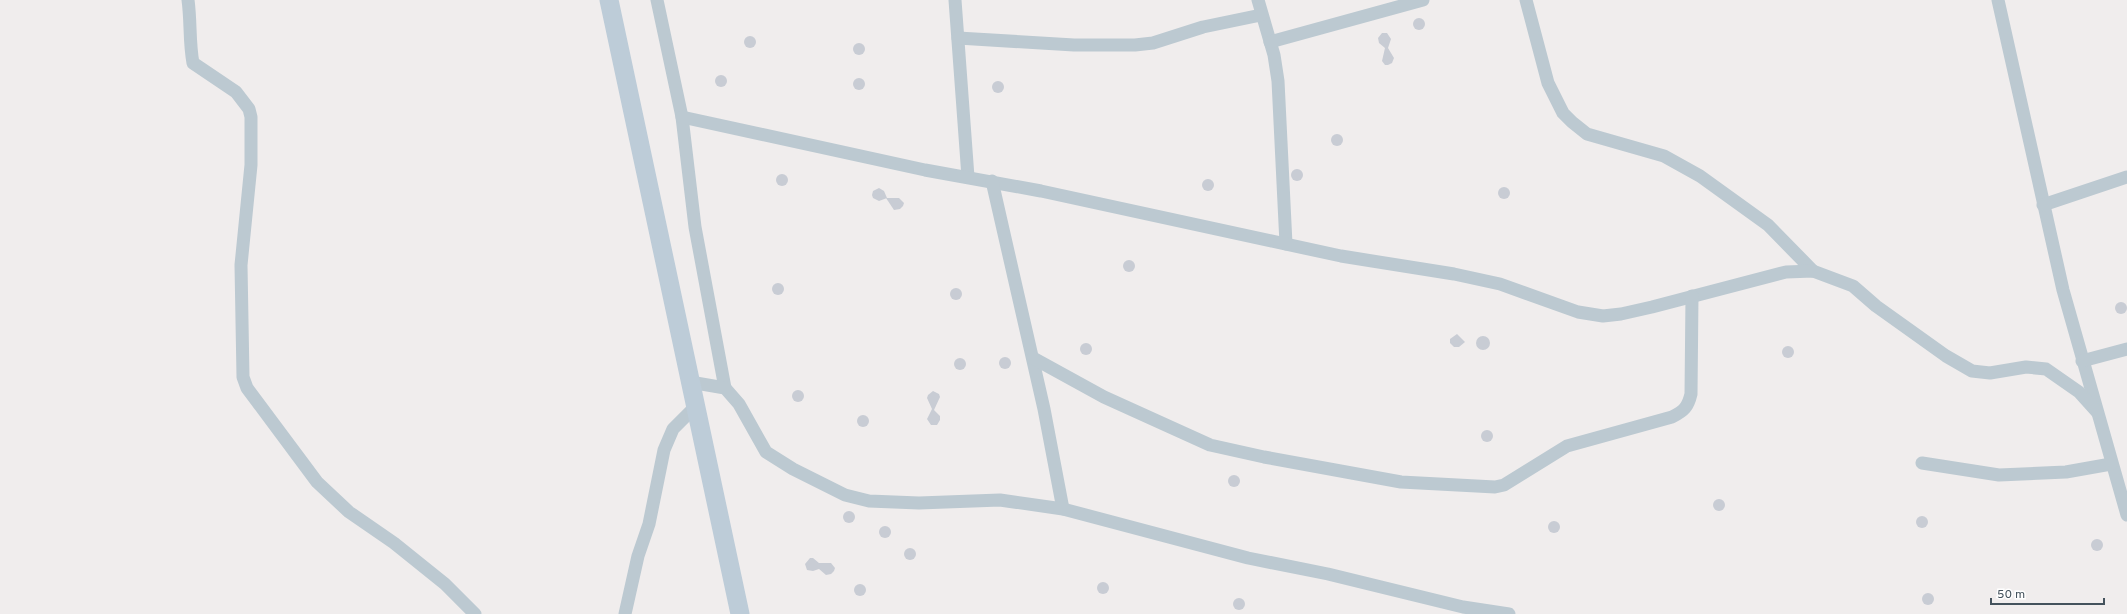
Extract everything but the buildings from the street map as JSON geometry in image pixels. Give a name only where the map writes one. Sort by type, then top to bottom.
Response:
[{"type":"street","points":[[188,0],[192,63],[236,92],[249,109],[251,117],[251,165],[242,265],[243,377],[247,388],[317,482],[349,512],[394,543],[445,584],[475,614]]},
{"type":"street","points":[[609,0],[740,614]]},
{"type":"street","points":[[657,0],[682,117],[695,227],[725,388],[739,404],[766,452],[793,469],[845,495],[869,501],[919,503],[1000,500],[1063,509],[1248,558],[1328,574],[1463,607],[1509,614]]},
{"type":"street","points":[[954,0],[968,177]]},
{"type":"street","points":[[1258,0],[1261,15],[1270,42],[1278,81],[1280,103],[1281,179],[1286,244]]},
{"type":"street","points":[[1270,42],[1423,0]]},
{"type":"street","points":[[1526,0],[1548,83],[1563,113],[1572,122],[1587,134],[1664,156],[1700,176],[1768,225],[1813,271]]},
{"type":"street","points":[[1998,0],[2063,290],[2111,464],[2127,515]]},
{"type":"street","points":[[958,38],[1074,45],[1135,45],[1153,42],[1204,27],[1261,15]]},
{"type":"street","points":[[682,117],[925,170],[992,181],[1341,256],[1454,274],[1500,284],[1578,312],[1603,316],[1622,314],[1786,272],[1813,271],[1852,286],[1876,306],[1946,356],[1972,371],[1990,373],[2026,367],[2046,370],[2079,392],[2097,412]]},
{"type":"street","points":[[2043,205],[2127,177]]},
{"type":"street","points":[[992,181],[1033,358],[1063,509]]},
{"type":"street","points":[[1033,358],[1104,397],[1210,445],[1264,457],[1401,482],[1495,487],[1504,485],[1567,446],[1665,419],[1683,412],[1688,405],[1691,394],[1692,296]]},
{"type":"street","points":[[2082,361],[2127,349]]},
{"type":"street","points":[[690,382],[725,388]]},
{"type":"street","points":[[625,614],[638,556],[649,524],[664,450],[673,429],[695,407]]},
{"type":"street","points":[[1922,463],[1999,475],[2066,472],[2111,464]]}]
